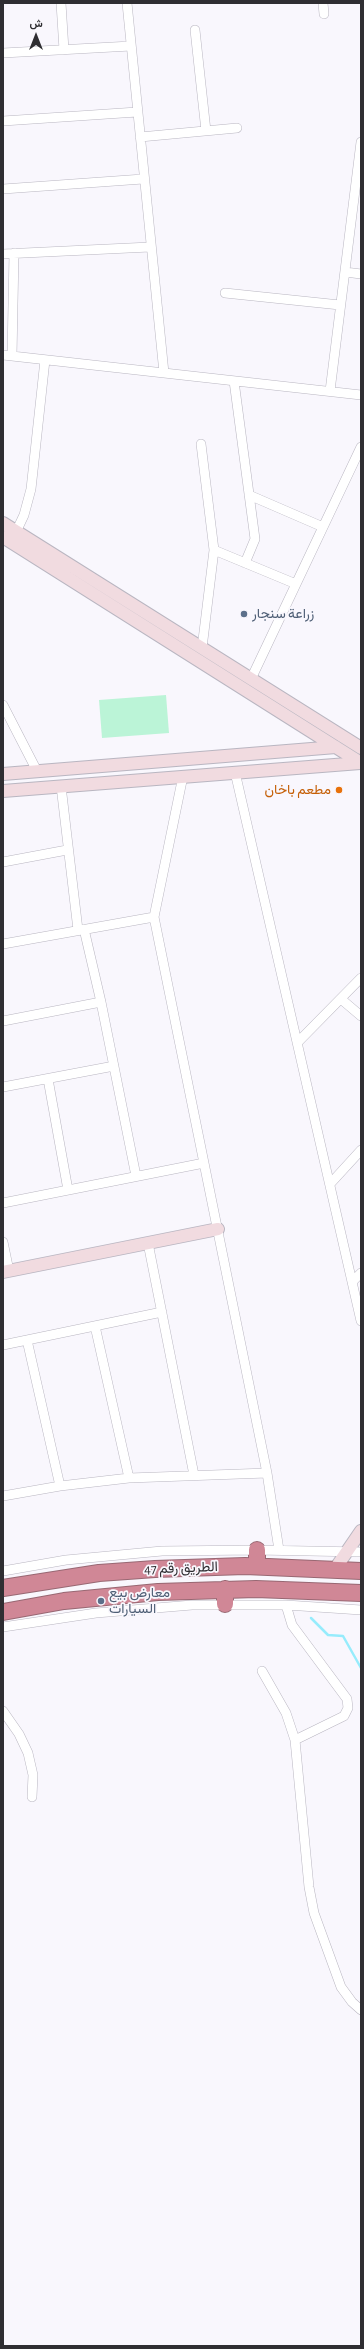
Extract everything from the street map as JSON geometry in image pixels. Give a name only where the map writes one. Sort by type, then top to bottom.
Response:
[{"type":"highway","points":[[257,1550],[257,1566]]},
{"type":"highway","name":"الطريق رقم 47","points":[[3,1588],[99,1573],[192,1567],[257,1566],[335,1569],[360,1568]]},
{"type":"highway","name":"الطريق رقم 47","points":[[3,1612],[111,1596],[225,1597],[297,1590],[361,1593]]},
{"type":"street","points":[[60,3],[64,50]]},
{"type":"street","points":[[126,3],[164,373]]},
{"type":"street","points":[[323,3],[324,14]]},
{"type":"street","points":[[195,30],[206,131]]},
{"type":"street","points":[[3,53],[131,46]]},
{"type":"street","points":[[3,121],[137,112]]},
{"type":"street","points":[[140,137],[237,128]]},
{"type":"street","points":[[330,391],[340,305],[357,208],[361,142]]},
{"type":"street","points":[[3,189],[143,179]]},
{"type":"street","points":[[3,254],[150,247]]},
{"type":"street","points":[[14,253],[7,356],[361,395]]},
{"type":"street","points":[[345,272],[361,274]]},
{"type":"street","points":[[225,293],[340,305]]},
{"type":"street","points":[[16,532],[24,515],[31,489],[45,360]]},
{"type":"street","points":[[234,380],[255,539],[245,563]]},
{"type":"street","points":[[201,444],[214,550],[202,648]]},
{"type":"street","points":[[251,679],[361,447]]},
{"type":"street","points":[[249,495],[323,527]]},
{"type":"street","points":[[3,523],[361,748]]},
{"type":"street","points":[[3,537],[360,763]]},
{"type":"street","points":[[214,550],[296,584]]},
{"type":"street","points":[[3,705],[37,772]]},
{"type":"street","points":[[3,774],[336,747],[346,739]]},
{"type":"street","points":[[293,751],[294,767]]},
{"type":"street","points":[[3,791],[360,763]]},
{"type":"street","points":[[235,772],[361,1320]]},
{"type":"street","points":[[183,776],[154,917],[218,1229],[266,1473],[279,1550]]},
{"type":"street","points":[[61,786],[67,850],[81,930],[101,1002],[136,1176]]},
{"type":"street","points":[[3,862],[67,850]]},
{"type":"street","points":[[3,944],[154,917]]},
{"type":"street","points":[[297,1043],[361,978]]},
{"type":"street","points":[[341,999],[361,1016]]},
{"type":"street","points":[[3,1021],[101,1002]]},
{"type":"street","points":[[3,1087],[114,1066]]},
{"type":"street","points":[[48,1079],[68,1190]]},
{"type":"street","points":[[330,1184],[361,1150]]},
{"type":"street","points":[[3,1203],[204,1163]]},
{"type":"street","points":[[3,1242],[6,1272],[218,1229]]},
{"type":"street","points":[[148,1243],[194,1475]]},
{"type":"street","points":[[352,1282],[361,1273]]},
{"type":"street","points":[[3,1345],[162,1312]]},
{"type":"street","points":[[95,1326],[129,1478]]},
{"type":"street","points":[[28,1340],[60,1486]]},
{"type":"street","points":[[3,1496],[60,1486],[129,1478],[266,1473]]},
{"type":"street","points":[[335,1569],[361,1530]]},
{"type":"street","points":[[3,1568],[130,1553],[257,1550],[361,1552]]},
{"type":"street","points":[[3,1627],[96,1613],[225,1597],[286,1605],[361,1610]]},
{"type":"street","points":[[286,1605],[292,1625],[347,1699],[348,1708],[344,1716],[295,1740]]},
{"type":"street","points":[[262,1671],[284,1707],[295,1740],[311,1901],[341,1987],[352,2002],[361,2010]]},
{"type":"street","points":[[3,1711],[19,1734],[28,1753],[33,1775],[32,1797]]},
{"type":"green space","points":[[166,695],[169,733],[102,738],[99,700]]},
{"type":"waterway","points":[[311,1618],[328,1635],[343,1636],[361,1668]]},
{"type":"place","name":"زراعة سنجار","points":[[244,614]]},
{"type":"place","name":"مطعم باخان","points":[[339,790]]},
{"type":"place","name":"معارض بيع السيارات","points":[[101,1601]]}]
